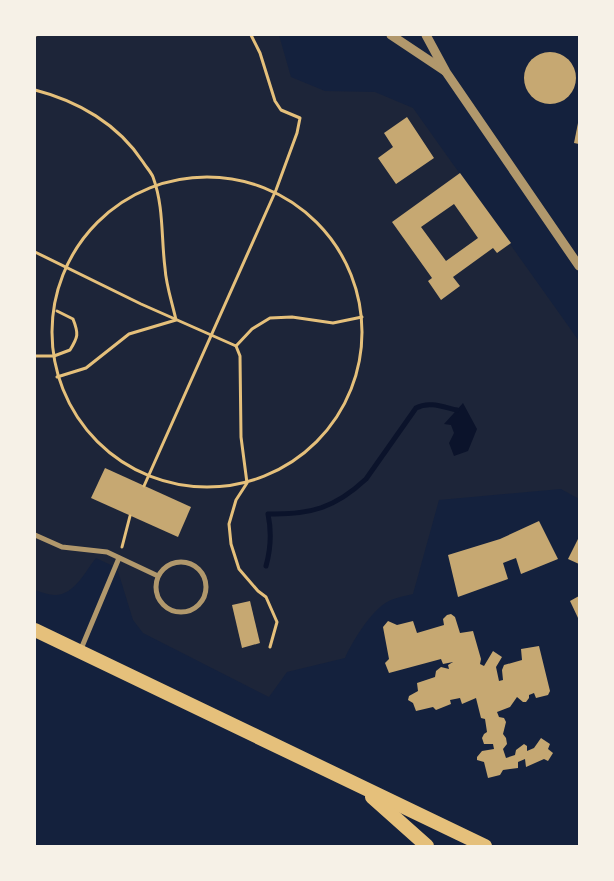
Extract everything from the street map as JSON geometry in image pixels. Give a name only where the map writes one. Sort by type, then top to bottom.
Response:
[{"type":"highway","points":[[35,630],[485,846]]},
{"type":"highway","points":[[361,786],[427,846]]},
{"type":"street","points":[[391,35],[446,72]]},
{"type":"street","points":[[426,35],[446,72],[579,266]]},
{"type":"street","points":[[35,535],[62,547],[107,552],[158,576]]},
{"type":"street","points":[[80,650],[119,558]]},
{"type":"street","points":[[180,562],[193,565],[200,570],[206,584],[203,599],[198,605],[187,611],[175,612],[164,606],[157,594],[158,576],[163,569],[171,564],[180,562]]},
{"type":"path","points":[[144,486],[276,190],[297,133],[300,118],[281,110],[275,101],[260,53],[251,35]]},
{"type":"path","points":[[35,90],[50,94],[94,113],[110,125],[136,150],[153,176],[163,222],[165,268],[176,320]]},
{"type":"path","points":[[216,176],[276,190],[317,218],[328,231],[346,262],[358,296],[362,317],[362,352],[344,406],[329,429],[295,461],[255,481],[213,489],[172,485],[148,478],[100,448],[72,413],[57,378],[52,348],[56,311],[61,279],[72,254],[87,234],[113,209],[142,191],[156,187],[180,179],[216,176]]},
{"type":"path","points":[[35,252],[176,320],[236,346],[240,356],[241,437],[248,483],[236,500],[228,524],[231,544],[239,569],[258,591],[266,597],[277,622],[270,647]]},
{"type":"path","points":[[35,356],[54,356],[70,350],[77,338],[78,330],[73,320],[56,311]]},
{"type":"path","points":[[236,346],[252,329],[270,318],[292,317],[334,323],[362,317]]},
{"type":"path","points":[[57,378],[86,368],[129,334],[176,320]]},
{"type":"path","points":[[119,558],[130,516]]},
{"type":"shaded area","points":[[35,35],[279,35],[291,77],[325,91],[375,92],[413,108],[579,341],[579,499],[561,489],[439,500],[413,594],[393,599],[381,606],[363,627],[345,658],[287,672],[269,697],[143,633],[133,620],[117,568],[96,558],[79,581],[68,591],[55,595],[35,590]]},
{"type":"shaded area","points":[[463,403],[477,429],[468,451],[454,456],[449,443],[454,433],[451,425],[444,424]]},
{"type":"building","points":[[545,52],[555,52],[569,59],[576,73],[576,83],[569,97],[555,104],[545,104],[535,100],[528,93],[524,83],[524,73],[528,63],[535,56]]},
{"type":"building","points":[[407,117],[434,158],[396,184],[378,158],[393,147],[384,133]]},
{"type":"building","points":[[579,123],[579,144],[574,143]]},
{"type":"building","points":[[460,173],[511,243],[497,253],[493,248],[453,277],[460,286],[441,300],[428,281],[432,278],[392,222]],"holes":[[[454,204],[478,238],[446,261],[421,227]]]},
{"type":"building","points":[[105,468],[191,507],[178,537],[91,498]]},
{"type":"building","points":[[539,521],[558,559],[521,574],[516,558],[503,563],[508,579],[458,597],[448,555],[500,539]]},
{"type":"building","points":[[579,537],[579,564],[568,559]]},
{"type":"building","points":[[579,596],[579,620],[570,601]]},
{"type":"building","points":[[250,601],[260,643],[242,648],[232,605]]},
{"type":"building","points":[[451,614],[455,617],[460,633],[473,631],[481,659],[480,664],[484,666],[493,651],[502,657],[496,667],[499,681],[503,680],[502,670],[504,665],[522,660],[521,649],[539,646],[550,691],[548,695],[536,698],[534,693],[529,695],[526,702],[517,697],[510,707],[497,712],[499,717],[504,718],[506,722],[503,734],[507,744],[503,749],[506,758],[515,755],[516,750],[524,744],[527,746],[527,751],[534,748],[541,738],[550,744],[548,749],[553,753],[548,761],[544,759],[526,767],[525,759],[518,762],[518,768],[503,770],[500,775],[488,778],[484,762],[477,760],[477,757],[482,751],[494,749],[493,744],[484,744],[482,738],[487,732],[485,719],[481,718],[476,698],[462,704],[460,698],[450,700],[451,704],[436,710],[433,707],[416,711],[413,703],[408,700],[409,696],[418,691],[417,683],[435,677],[436,671],[441,667],[449,669],[448,665],[453,662],[443,664],[441,659],[389,673],[385,663],[389,659],[383,627],[388,621],[397,625],[413,621],[417,633],[444,625],[443,619]]},
{"type":"waterway","points":[[266,566],[270,540],[268,514],[309,511],[321,508],[344,497],[366,479],[416,408],[431,405],[457,410]]}]
